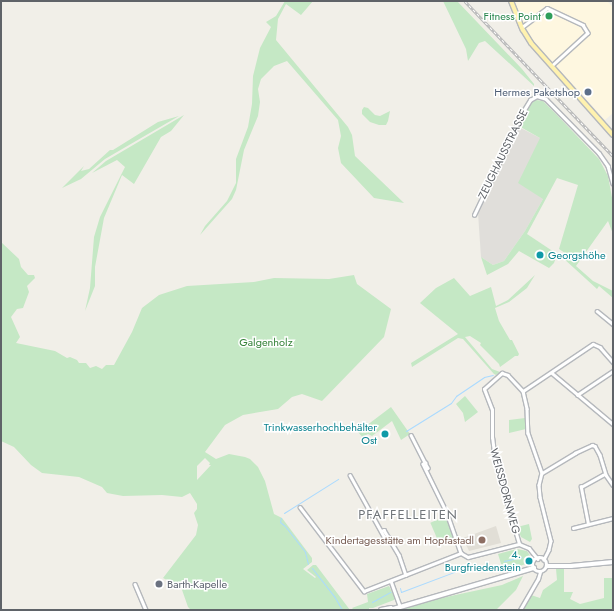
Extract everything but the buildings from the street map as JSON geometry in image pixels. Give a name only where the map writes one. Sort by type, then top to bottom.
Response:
[{"type":"main road","points":[[511,1],[521,27],[531,43],[613,135]]},
{"type":"street","points":[[521,27],[547,8],[583,25],[588,34],[551,66]]},
{"type":"street","name":"ZEUGHAUSSTRASSE","points":[[474,215],[524,110],[530,100],[537,96],[546,99],[599,153],[608,166],[613,183]]},
{"type":"street","points":[[597,311],[613,324]]},
{"type":"street","points":[[544,560],[549,550],[551,541],[540,497],[539,485],[542,473],[528,433],[523,392],[593,344],[600,347],[613,362]]},
{"type":"street","points":[[577,395],[613,371]]},
{"type":"street","points":[[552,373],[613,424]]},
{"type":"street","name":"WEISSDORNWEG","points":[[523,392],[508,375],[501,374],[484,389],[491,407],[494,456],[519,544],[529,548],[538,559]]},
{"type":"street","points":[[411,435],[426,463],[428,468],[426,469],[447,513],[461,553],[468,557],[519,544]]},
{"type":"street","points":[[542,473],[592,444],[600,455],[606,475],[613,485]]},
{"type":"street","points":[[350,475],[386,540],[389,538],[399,556],[406,575]]},
{"type":"street","points":[[588,524],[581,487],[601,475],[606,475]]},
{"type":"street","points":[[300,507],[364,591],[461,553]]},
{"type":"street","points":[[573,528],[613,518]]},
{"type":"street","points":[[534,568],[534,562],[538,559],[544,560]]},
{"type":"street","points":[[544,560],[547,566]]},
{"type":"street","points":[[547,566],[577,566],[613,562]]},
{"type":"street","points":[[520,610],[540,572],[545,571],[547,566]]},
{"type":"street","points":[[381,610],[534,568],[540,572]]},
{"type":"street","points":[[391,581],[400,606]]},
{"type":"street","points":[[135,584],[146,610]]},
{"type":"street","points":[[390,610],[400,606]]},
{"type":"shaded area","points":[[515,1],[607,1],[613,7],[613,113],[605,120],[534,42],[526,31]]},
{"type":"shaded area","points":[[517,126],[540,138],[543,199],[525,231],[504,261],[493,265],[481,257],[478,213]]},
{"type":"shaded area","name":"Kindertagesstätte am Hopfastadl","points":[[496,526],[501,543],[469,551],[463,538]]},
{"type":"green space","points":[[285,1],[313,1],[301,15],[286,4],[278,19],[276,40],[348,127],[352,135],[355,156],[404,203],[374,198],[341,163],[338,148],[341,136],[338,120],[287,61],[274,66],[261,79],[258,89],[260,102],[258,116],[244,150],[236,190],[232,199],[200,235],[205,226],[227,201],[236,183],[236,159],[248,127],[252,104],[253,76],[260,48],[271,27],[266,22],[276,16]]},
{"type":"green space","points":[[443,1],[457,1],[522,69],[534,86],[485,41],[479,43],[468,61],[466,49]]},
{"type":"green space","points":[[536,100],[543,101],[599,159],[608,176],[613,203],[613,234],[608,221],[576,266],[593,281],[613,291],[613,298],[599,286],[597,289],[563,258],[568,255],[559,249],[578,185],[557,178],[527,234],[557,254],[554,263],[549,268],[519,251],[508,264],[487,275],[481,257],[493,265],[504,261],[525,231],[543,199],[518,183],[540,138],[517,125],[528,105]]},
{"type":"green space","points":[[364,107],[368,108],[375,115],[380,116],[390,111],[386,125],[379,125],[370,122],[362,114]]},
{"type":"green space","points":[[184,115],[171,131],[161,137],[134,184],[122,175],[104,218],[95,267],[95,286],[85,311],[90,288],[94,237],[100,217],[125,167],[117,160],[92,173],[106,161]]},
{"type":"green space","points":[[179,116],[105,159],[81,179],[62,188],[84,166],[81,171],[89,169],[110,150],[113,150],[158,122]]},
{"type":"green space","name":"Galgenholz","points":[[1,242],[19,259],[21,267],[28,275],[34,275],[35,278],[27,286],[29,292],[23,308],[17,309],[11,317],[20,337],[16,343],[55,351],[67,358],[70,357],[77,360],[79,363],[86,363],[90,368],[96,366],[102,369],[106,365],[114,365],[132,332],[142,308],[159,295],[187,286],[254,282],[274,278],[329,279],[354,275],[357,284],[391,309],[384,337],[322,401],[302,394],[292,397],[278,409],[243,415],[225,425],[205,452],[216,459],[229,454],[245,457],[250,459],[258,467],[265,481],[274,514],[282,518],[312,558],[312,562],[303,569],[315,578],[316,577],[307,570],[313,565],[316,565],[350,610],[191,610],[188,607],[181,587],[163,578],[196,535],[198,525],[194,513],[197,509],[197,504],[190,493],[182,497],[162,495],[123,496],[107,493],[102,487],[79,477],[42,473],[31,465],[14,447],[1,441]],"holes":[[[205,458],[210,463],[209,465],[211,465],[197,480],[197,466]]]},
{"type":"green space","points":[[535,275],[527,288],[509,302],[495,308],[499,321],[510,340],[512,340],[519,354],[518,356],[515,356],[500,367],[499,364],[480,345],[481,343],[470,336],[465,337],[492,369],[500,372],[496,375],[463,339],[458,338],[412,367],[411,363],[458,334],[420,303],[436,288],[454,278],[470,296],[491,287],[496,306],[508,300]]},
{"type":"green space","points":[[465,396],[478,412],[465,422],[463,413],[456,404]]},
{"type":"green space","points":[[391,407],[410,434],[401,440],[392,421],[372,436],[368,434],[364,436],[365,440],[358,432]]},
{"type":"green space","points":[[525,418],[526,429],[509,433],[509,420]]},
{"type":"green space","points":[[446,516],[455,537],[439,544],[430,523]]},
{"type":"green space","points":[[529,524],[532,539],[530,542],[521,537],[517,527]]},
{"type":"green space","points":[[517,549],[527,551],[531,557],[530,560],[526,564],[506,570],[502,567],[498,554]]},
{"type":"green space","points":[[556,569],[564,569],[564,592],[573,592],[570,599],[580,604],[604,598],[604,578],[613,578],[613,610],[522,610],[531,595],[540,598],[543,590],[557,580]]},
{"type":"green space","points":[[523,576],[516,590],[496,610],[402,610],[432,600],[502,585]]},
{"type":"green space","points":[[389,586],[395,598],[394,600],[373,608],[369,608],[369,610],[354,610],[352,608],[368,602],[367,594]]},
{"type":"waterway","points":[[406,431],[451,403],[456,396],[484,377],[493,375]]},
{"type":"waterway","points":[[284,513],[338,479]]},
{"type":"waterway","points":[[281,518],[280,522],[285,526],[305,552],[308,564]]},
{"type":"waterway","points":[[504,561],[522,557]]},
{"type":"waterway","points":[[312,568],[334,596],[342,610]]},
{"type":"waterway","points":[[400,588],[401,592],[454,572]]},
{"type":"waterway","points":[[372,602],[390,592]]},
{"type":"railway","points":[[465,1],[613,156]]},
{"type":"place","name":"Fitness Point","points":[[549,16]]},
{"type":"place","name":"Hermes Paketshop","points":[[588,92]]},
{"type":"place","name":"Georgshöhe","points":[[540,255]]},
{"type":"place","name":"Trinkwasserhochbehälter Ost","points":[[385,434]]},
{"type":"place","name":"Kindertagesstätte am Hopfastadl","points":[[482,540]]},
{"type":"place","name":"4. Burgfriedenstein","points":[[529,561]]},
{"type":"place","name":"Barth-Kapelle","points":[[159,584]]},
{"type":"district","name":"PFAFFELLEITEN","points":[[408,515]]}]
